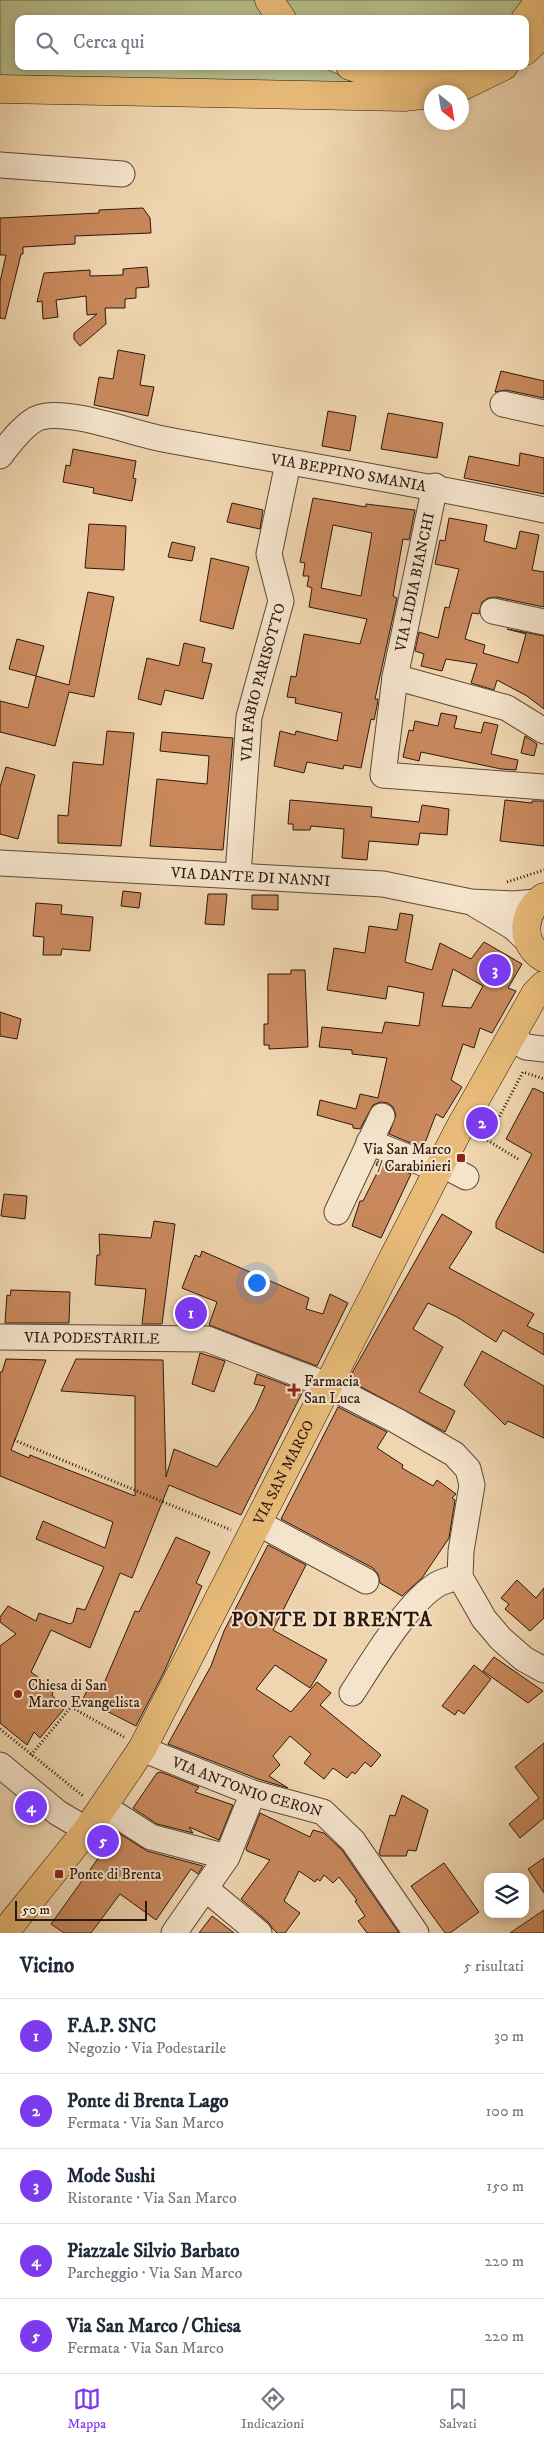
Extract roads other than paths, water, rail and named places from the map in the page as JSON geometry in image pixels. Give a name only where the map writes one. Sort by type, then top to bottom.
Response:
[{"type":"main road","points":[[268,0],[279,15]]},
{"type":"main road","points":[[529,15],[540,0]]},
{"type":"main road","points":[[529,47],[544,33]]},
{"type":"main road","points":[[361,70],[393,76],[412,76],[449,70]]},
{"type":"main road","points":[[465,85],[496,70]]},
{"type":"main road","points":[[0,89],[404,96],[424,95]]},
{"type":"main road","name":"VIA SAN MARCO","points":[[10,1927],[87,1830],[137,1745],[248,1528],[327,1385],[440,1167],[511,1037],[540,989],[536,950],[526,926],[531,909],[541,899]]},
{"type":"street","points":[[0,165],[122,174]]},
{"type":"street","points":[[503,404],[544,413]]},
{"type":"street","name":"VIA BEPPINO SMANIA","points":[[0,456],[18,434],[40,417],[65,416],[154,437],[288,463],[435,486],[544,510]]},
{"type":"street","name":"VIA FABIO PARISOTTO","points":[[238,875],[249,717],[281,601],[269,554],[288,463]]},
{"type":"street","name":"VIA LIDIA BIANCHI","points":[[435,486],[395,677],[382,775],[544,787]]},
{"type":"street","points":[[493,611],[544,622]]},
{"type":"street","points":[[395,677],[507,708],[544,731]]},
{"type":"street","name":"VIA DANTE DI NANNI","points":[[0,862],[383,884],[471,902],[513,904],[541,899]]},
{"type":"street","name":"VIA DANTE DI NANNI","points":[[471,902],[514,927],[536,950]]},
{"type":"street","points":[[511,1037],[526,1047],[544,1049]]},
{"type":"street","points":[[337,1212],[382,1116]]},
{"type":"street","points":[[369,1142],[466,1177]]},
{"type":"street","name":"VIA PODESTARILE","points":[[0,1337],[207,1339],[327,1385],[397,1421],[454,1454],[468,1469],[472,1485],[461,1551],[460,1577]]},
{"type":"street","points":[[248,1528],[366,1581]]},
{"type":"street","points":[[352,1693],[401,1621],[424,1596],[439,1584],[460,1577],[484,1619],[501,1639],[524,1659],[544,1670]]},
{"type":"street","name":"VIA ANTONIO CERON","points":[[137,1745],[253,1793],[323,1812],[353,1841],[416,1933]]},
{"type":"street","points":[[0,1765],[58,1813],[87,1830]]},
{"type":"street","points":[[174,1933],[206,1889],[226,1857],[253,1793]]},
{"type":"street","points":[[115,1814],[151,1837],[226,1857]]},
{"type":"street","points":[[206,1889],[260,1933]]},
{"type":"place","name":"Mode Sushi","points":[[495,970]]},
{"type":"place","name":"Ponte di Brenta Lago","points":[[482,1123]]},
{"type":"place","name":"Via San Marco / Carabinieri","points":[[461,1158]]},
{"type":"place","name":"F.A.P. SNC","points":[[191,1313]]},
{"type":"place","name":"Farmacia San Luca","points":[[294,1390]]},
{"type":"place","name":"Chiesa di San Marco Evangelista","points":[[18,1694]]},
{"type":"place","name":"Piazzale Silvio Barbato","points":[[31,1807]]},
{"type":"place","name":"Via San Marco / Chiesa","points":[[103,1841]]},
{"type":"place","name":"Ponte di Brenta","points":[[59,1874]]},
{"type":"district","name":"PONTE DI BRENTA","points":[[332,1620]]}]
